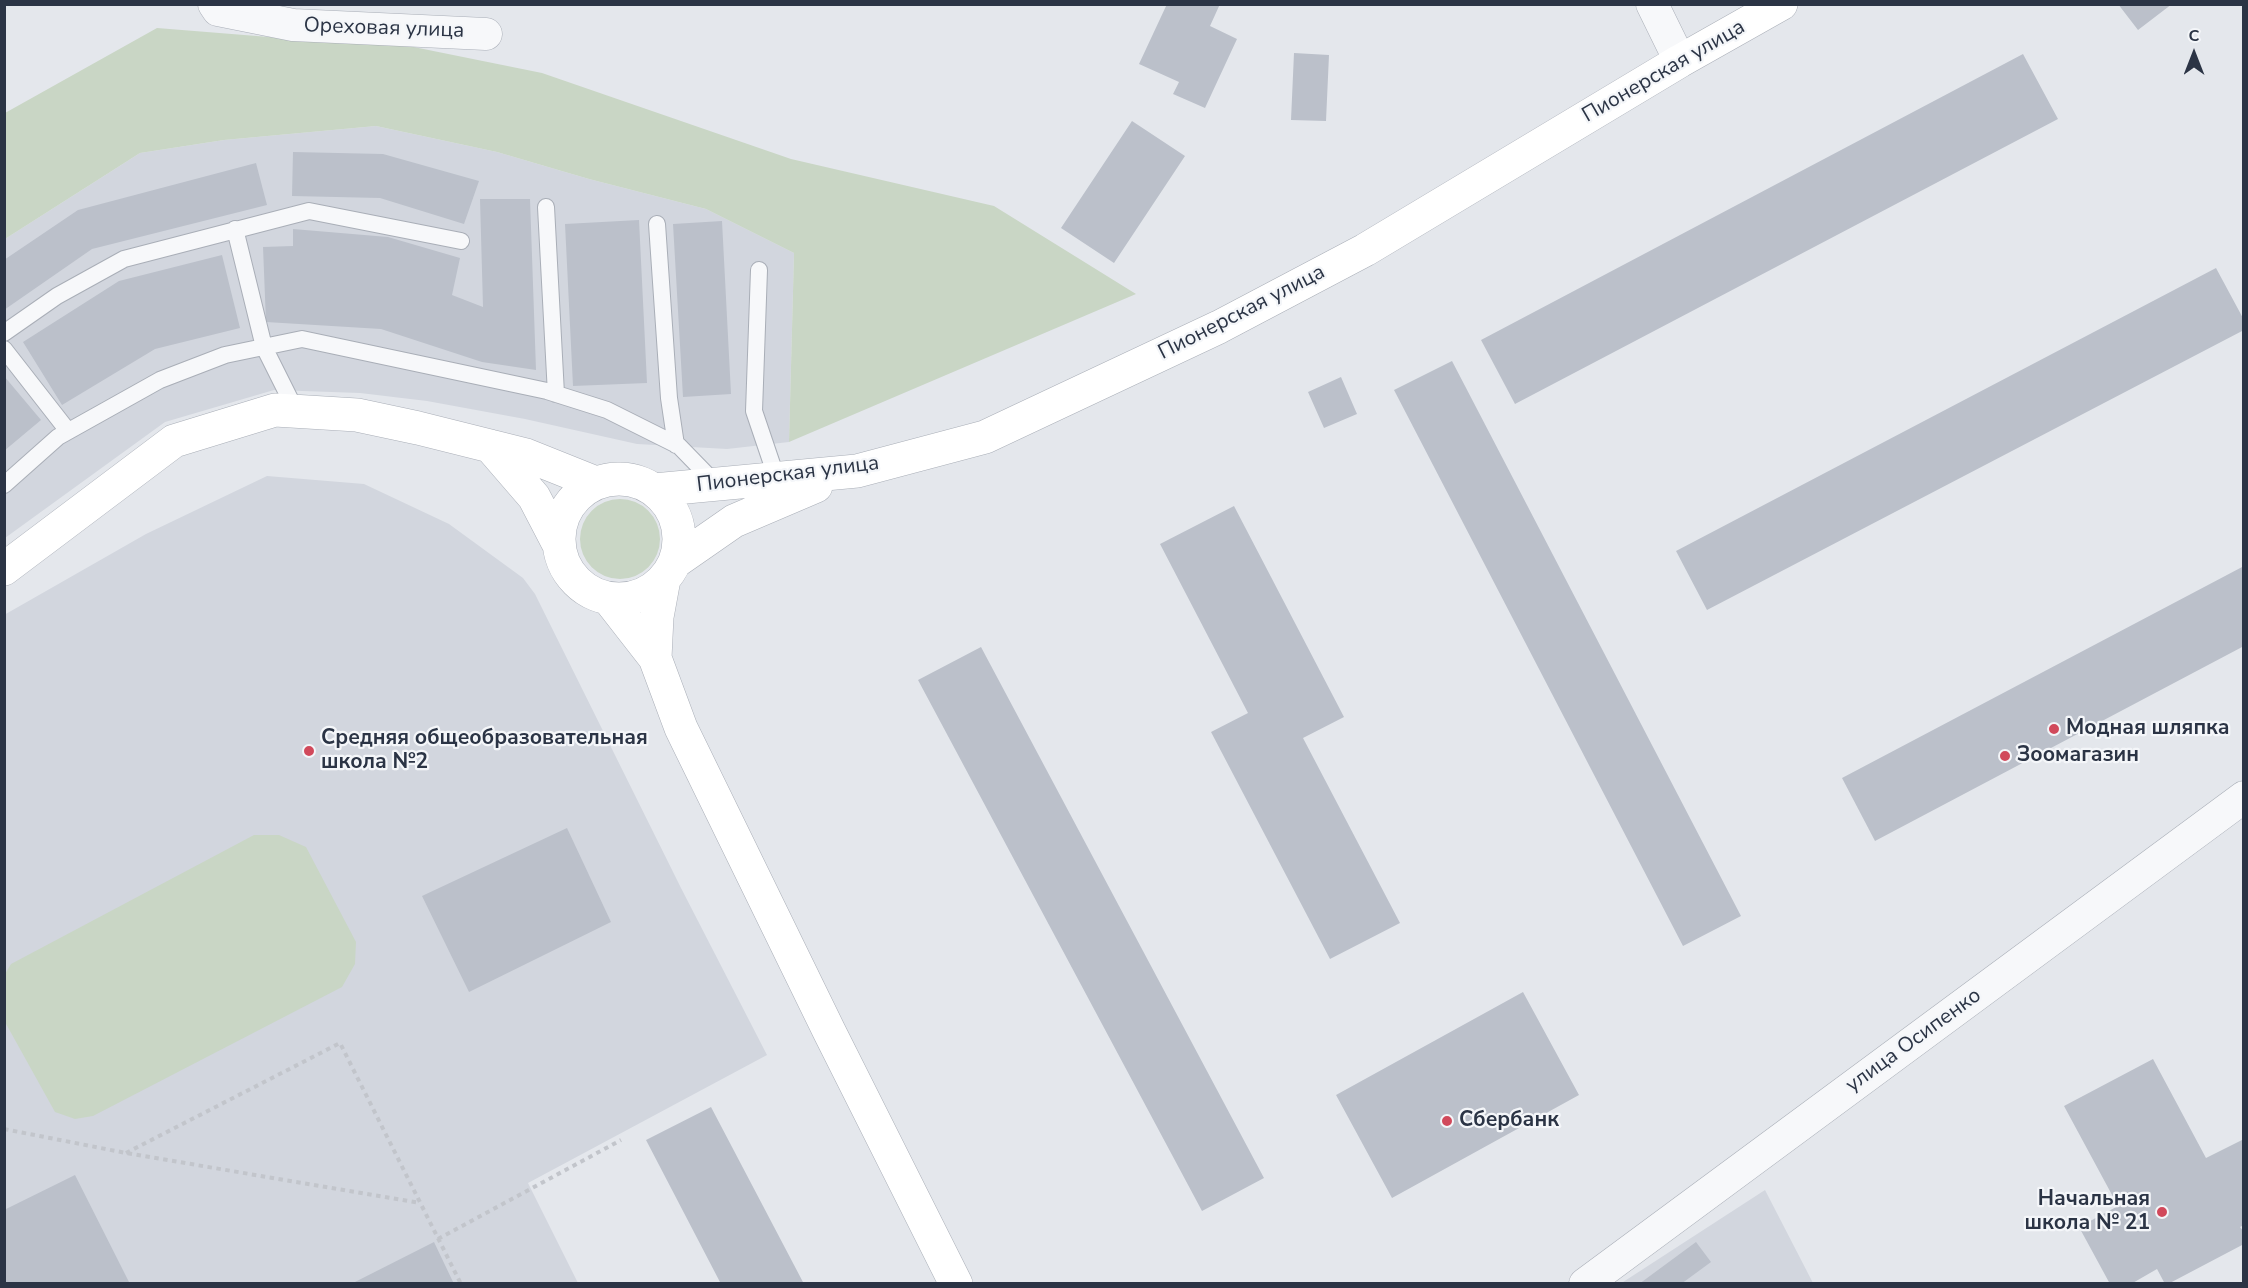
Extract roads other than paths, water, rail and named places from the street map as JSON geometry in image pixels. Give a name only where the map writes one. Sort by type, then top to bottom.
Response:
[{"type":"main road","name":"Пионерская улица","points":[[654,490],[857,471],[985,437],[1219,327],[1365,250],[1680,61],[1781,4]]},
{"type":"main road","points":[[4,569],[174,441],[274,410],[357,415],[526,455],[596,483]]},
{"type":"main road","points":[[490,446],[534,497],[559,545],[564,564],[575,580],[590,592],[609,599],[629,599],[648,592],[670,571],[734,521],[791,495],[857,471]]},
{"type":"main road","points":[[559,545],[560,526],[567,508],[580,494],[596,483],[615,479],[635,481],[654,490],[668,505],[677,523],[680,542],[657,617],[655,658]]},
{"type":"main road","points":[[609,599],[655,658],[681,728],[956,1284]]},
{"type":"street","name":"Ореховая улица","points":[[214,4],[218,10],[293,25],[486,34]]},
{"type":"street","points":[[1652,4],[1680,61]]},
{"type":"street","name":"улица Осипенко","points":[[1585,1284],[2244,797]]},
{"type":"lane","points":[[546,207],[556,394]]},
{"type":"lane","points":[[4,333],[57,296],[124,259],[309,211],[461,241]]},
{"type":"lane","points":[[657,224],[669,398],[676,446]]},
{"type":"lane","points":[[235,230],[264,347],[296,411]]},
{"type":"lane","points":[[759,270],[754,411],[777,479]]},
{"type":"lane","points":[[4,485],[68,431],[160,380],[225,355],[302,339],[413,361],[556,394],[607,410],[676,446],[717,485]]},
{"type":"lane","points":[[4,349],[68,431]]},
{"type":"place","name":"Модная шляпка","points":[[2054,729]]},
{"type":"place","name":"Средняя общеобразовательная школа №2","points":[[309,751]]},
{"type":"place","name":"Зоомагазин","points":[[2005,756]]},
{"type":"place","name":"Сбербанк","points":[[1447,1121]]},
{"type":"place","name":"Начальная школа № 21","points":[[2162,1212]]}]
